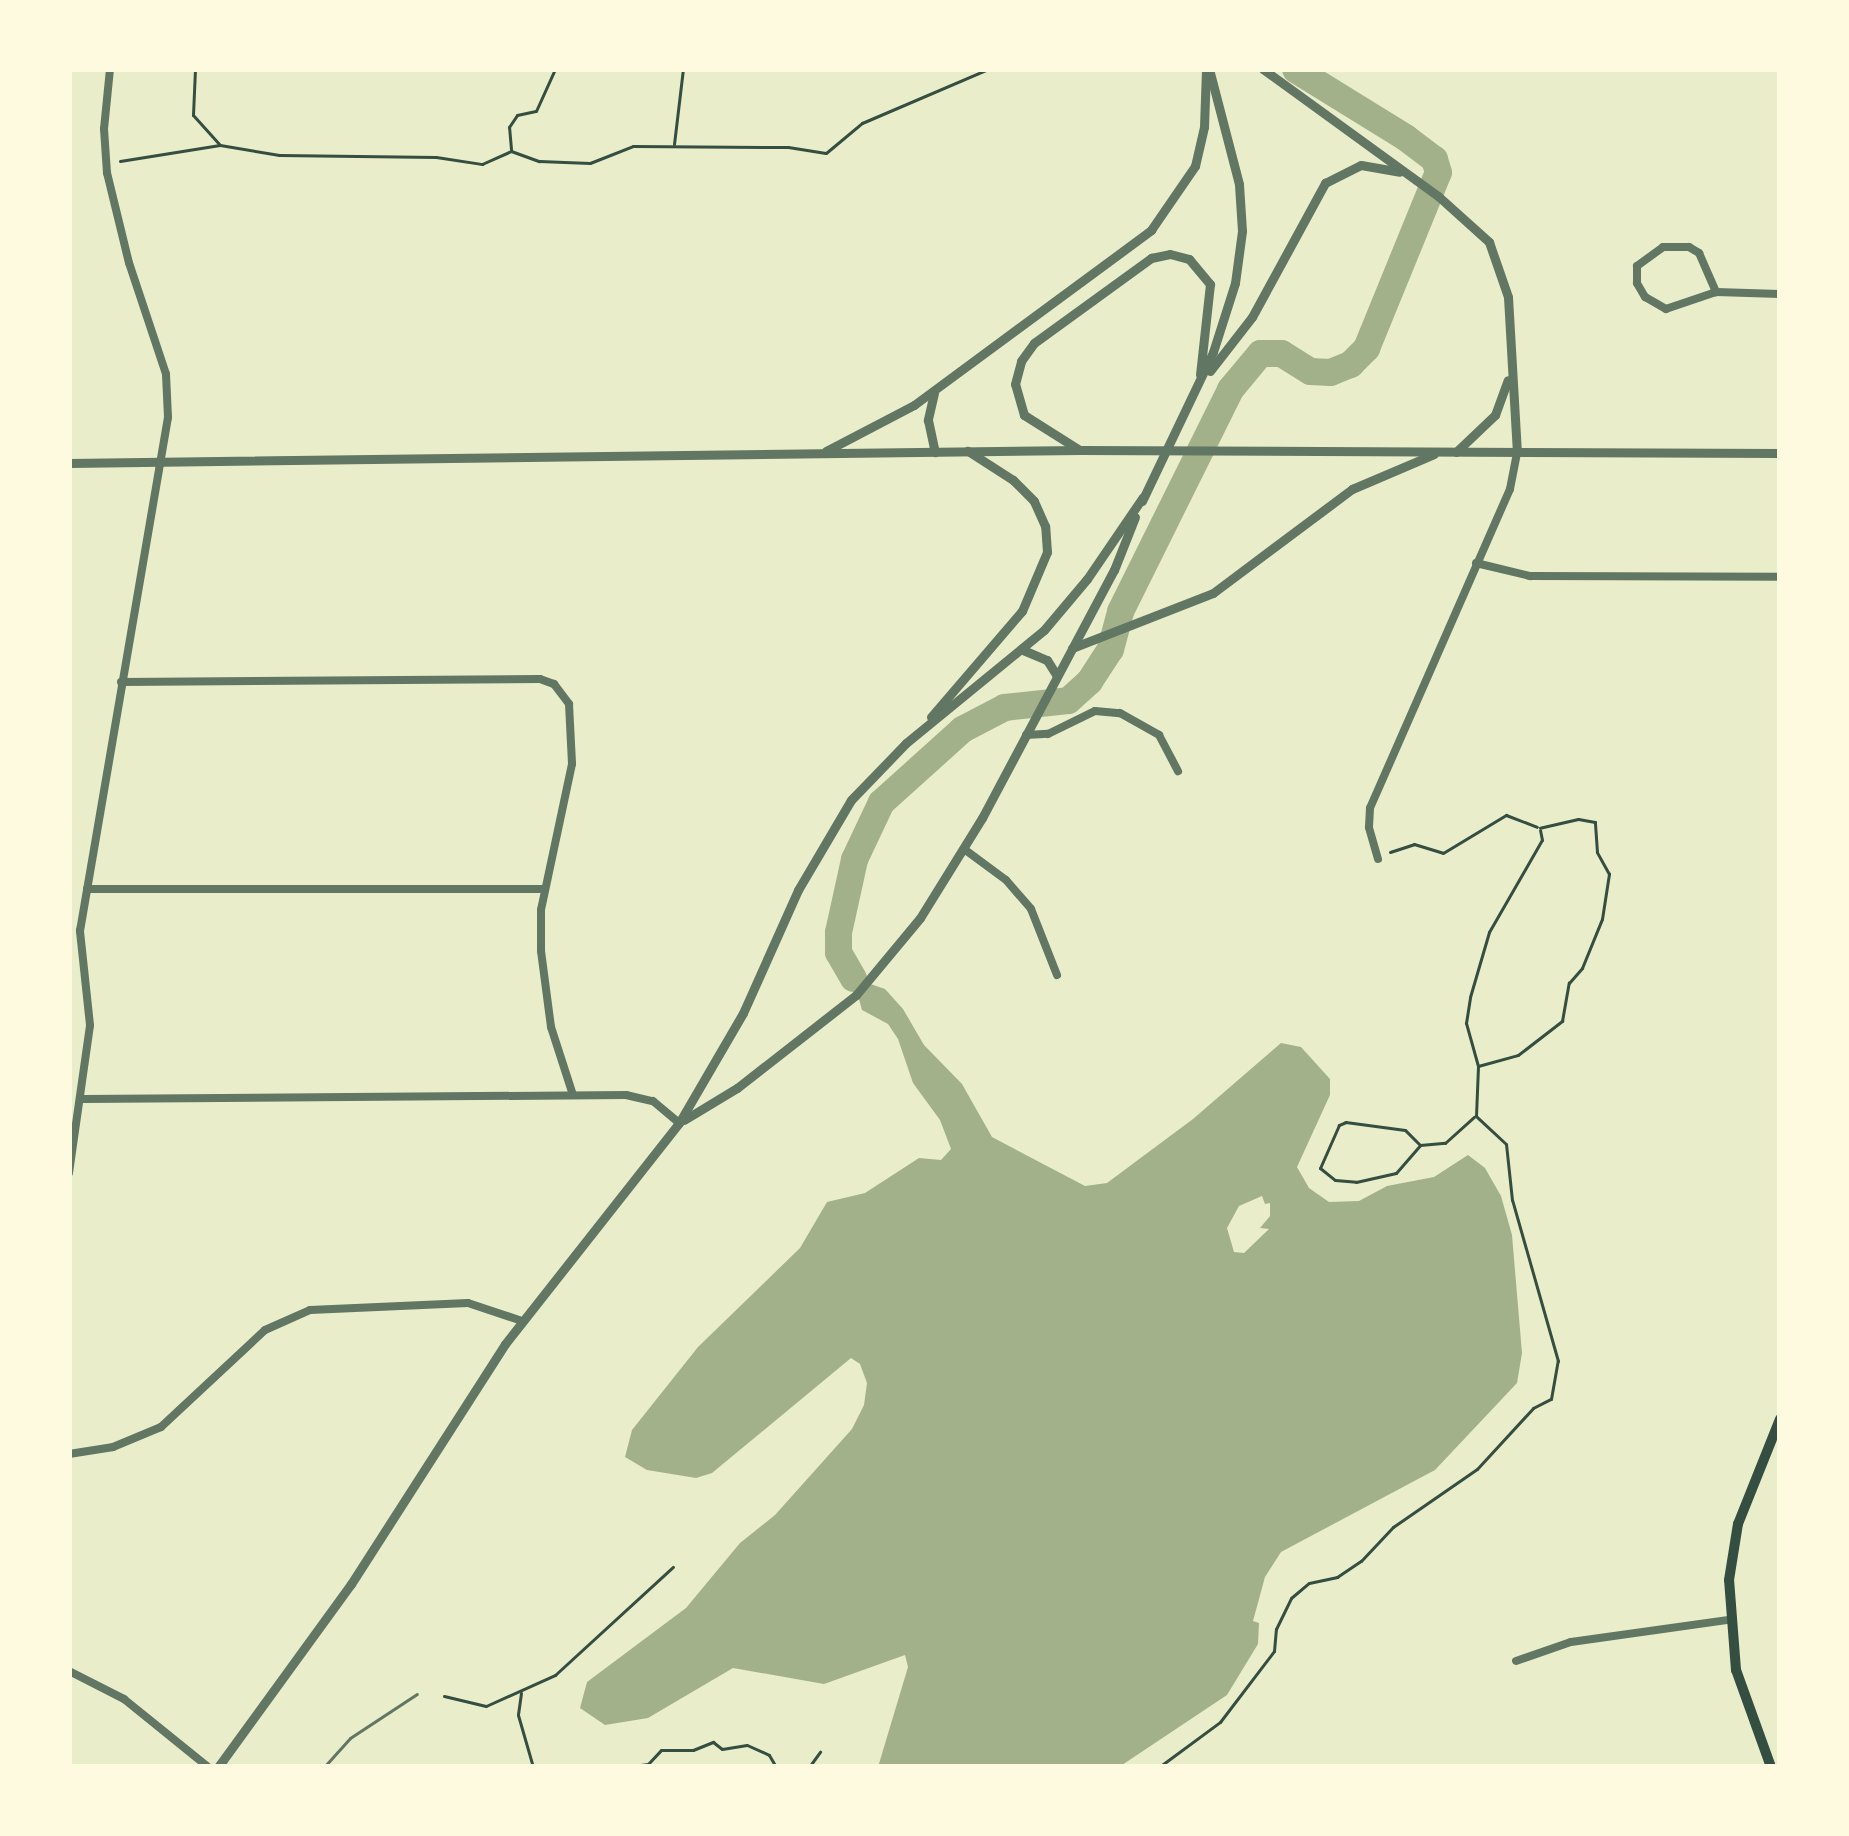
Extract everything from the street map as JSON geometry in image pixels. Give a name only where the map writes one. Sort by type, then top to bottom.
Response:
[{"type":"main road","points":[[1771,1767],[1736,1670],[1728,1620],[1738,1524],[1780,1419]]},
{"type":"street","points":[[69,1173],[90,1025],[79,956],[87,890],[168,417],[166,374],[128,263],[106,163],[110,69]]},
{"type":"street","points":[[679,1123],[737,1088],[825,1021],[885,963],[964,849],[1114,570],[1229,308],[1241,231],[1236,160],[1208,69]]},
{"type":"street","points":[[824,452],[937,388],[1137,243],[1165,215],[1201,146],[1208,69]]},
{"type":"street","points":[[1263,69],[1479,231],[1497,256],[1508,297],[1517,452],[1514,476],[1370,808],[1369,826],[1378,859]]},
{"type":"street","points":[[1198,385],[1252,316],[1325,183],[1361,166],[1409,176]]},
{"type":"street","points":[[1716,292],[1708,264],[1689,247],[1663,247],[1637,266],[1637,283],[1645,297],[1666,309],[1716,292],[1780,294]]},
{"type":"street","points":[[1080,450],[1024,415],[1015,384],[1021,361],[1034,343],[1161,255],[1189,259],[1210,284],[1198,385]]},
{"type":"street","points":[[1455,452],[1495,415],[1509,375]]},
{"type":"street","points":[[935,452],[928,420],[937,388]]},
{"type":"street","points":[[69,463],[1080,450],[1780,453]]},
{"type":"street","points":[[921,730],[970,666],[1012,625],[1046,564],[1045,526],[1034,501],[1013,480],[968,451]]},
{"type":"street","points":[[1072,648],[1231,583],[1352,489],[1439,452]]},
{"type":"street","points":[[218,1767],[342,1597],[522,1321],[679,1123],[743,1013],[832,830],[864,785],[921,730],[1022,650],[1073,598],[1143,497]]},
{"type":"street","points":[[1476,563],[1530,576],[1780,577]]},
{"type":"street","points":[[1022,650],[1047,660],[1057,676]]},
{"type":"street","points":[[121,682],[540,679],[554,684],[569,704],[572,764],[545,889],[544,990],[573,1095]]},
{"type":"street","points":[[1026,735],[1048,734],[1096,711],[1120,713],[1159,735],[1178,771]]},
{"type":"street","points":[[964,849],[1020,894],[1040,925],[1058,975]]},
{"type":"street","points":[[87,890],[545,889]]},
{"type":"street","points":[[83,1099],[644,1097],[679,1123]]},
{"type":"street","points":[[69,1454],[113,1447],[161,1427],[265,1330],[310,1310],[340,1305],[468,1303],[522,1321]]},
{"type":"street","points":[[1516,1661],[1570,1642],[1728,1620]]},
{"type":"street","points":[[69,1671],[124,1699],[208,1767]]},
{"type":"lane","points":[[323,1767],[350,1738],[417,1694]]},
{"type":"path","points":[[195,69],[193,115],[220,145]]},
{"type":"path","points":[[512,151],[509,127],[517,115],[536,111],[555,69]]},
{"type":"path","points":[[674,146],[683,69]]},
{"type":"path","points":[[106,163],[220,145],[279,155],[436,157],[482,164],[512,151],[539,161],[590,163],[634,146],[788,147],[826,153],[862,123],[988,69]]},
{"type":"path","points":[[1378,859],[1414,844],[1443,853],[1506,815],[1540,828],[1588,818],[1594,822],[1597,852],[1609,874],[1602,919],[1569,983],[1562,1021],[1518,1055],[1478,1066]]},
{"type":"path","points":[[1420,1145],[1406,1130],[1346,1122],[1339,1125],[1320,1168],[1335,1180],[1356,1182],[1396,1173],[1420,1145],[1445,1143],[1476,1116],[1478,1066],[1466,1023],[1470,997],[1489,932],[1542,840],[1540,828]]},
{"type":"path","points":[[1159,1767],[1220,1722],[1274,1652],[1276,1629],[1291,1598],[1309,1583],[1337,1577],[1361,1561],[1393,1527],[1478,1469],[1533,1408],[1552,1400],[1558,1360],[1512,1200],[1506,1144],[1476,1116]]},
{"type":"path","points":[[444,1696],[486,1706],[556,1675],[674,1567]]},
{"type":"path","points":[[521,1691],[518,1715],[533,1767]]},
{"type":"path","points":[[626,1767],[648,1764],[661,1750],[693,1750],[713,1742],[722,1749],[747,1745],[769,1755],[776,1767]]},
{"type":"path","points":[[809,1767],[820,1753]]},
{"type":"shaded area","points":[[853,978],[885,989],[903,1009],[924,1045],[962,1084],[992,1137],[1085,1186],[1107,1183],[1193,1119],[1281,1043],[1301,1047],[1330,1079],[1330,1095],[1297,1167],[1309,1188],[1329,1202],[1359,1201],[1387,1186],[1434,1177],[1468,1155],[1485,1168],[1501,1196],[1512,1235],[1522,1353],[1517,1383],[1435,1470],[1281,1552],[1265,1577],[1253,1621],[1259,1623],[1258,1644],[1227,1695],[1119,1767],[878,1767],[908,1667],[905,1655],[824,1684],[733,1668],[648,1718],[605,1725],[580,1708],[587,1682],[686,1608],[740,1543],[775,1515],[852,1429],[864,1405],[867,1383],[860,1364],[851,1358],[712,1473],[696,1478],[647,1470],[625,1457],[632,1430],[698,1347],[800,1248],[827,1202],[865,1193],[919,1158],[941,1160],[951,1149],[940,1120],[913,1083],[898,1039],[888,1024],[862,1010]],"holes":[[[1262,1196],[1265,1204],[1270,1203],[1270,1216],[1260,1228],[1269,1229],[1244,1253],[1234,1252],[1227,1228],[1239,1206]]]},
{"type":"waterway","points":[[853,978],[838,952],[838,932],[854,859],[881,802],[962,729],[1004,707],[1068,700],[1089,681],[1110,649],[1120,611],[1230,389],[1260,353],[1281,353],[1310,371],[1330,372],[1350,364],[1366,348],[1438,172],[1434,159],[1405,137],[1295,69]]}]
